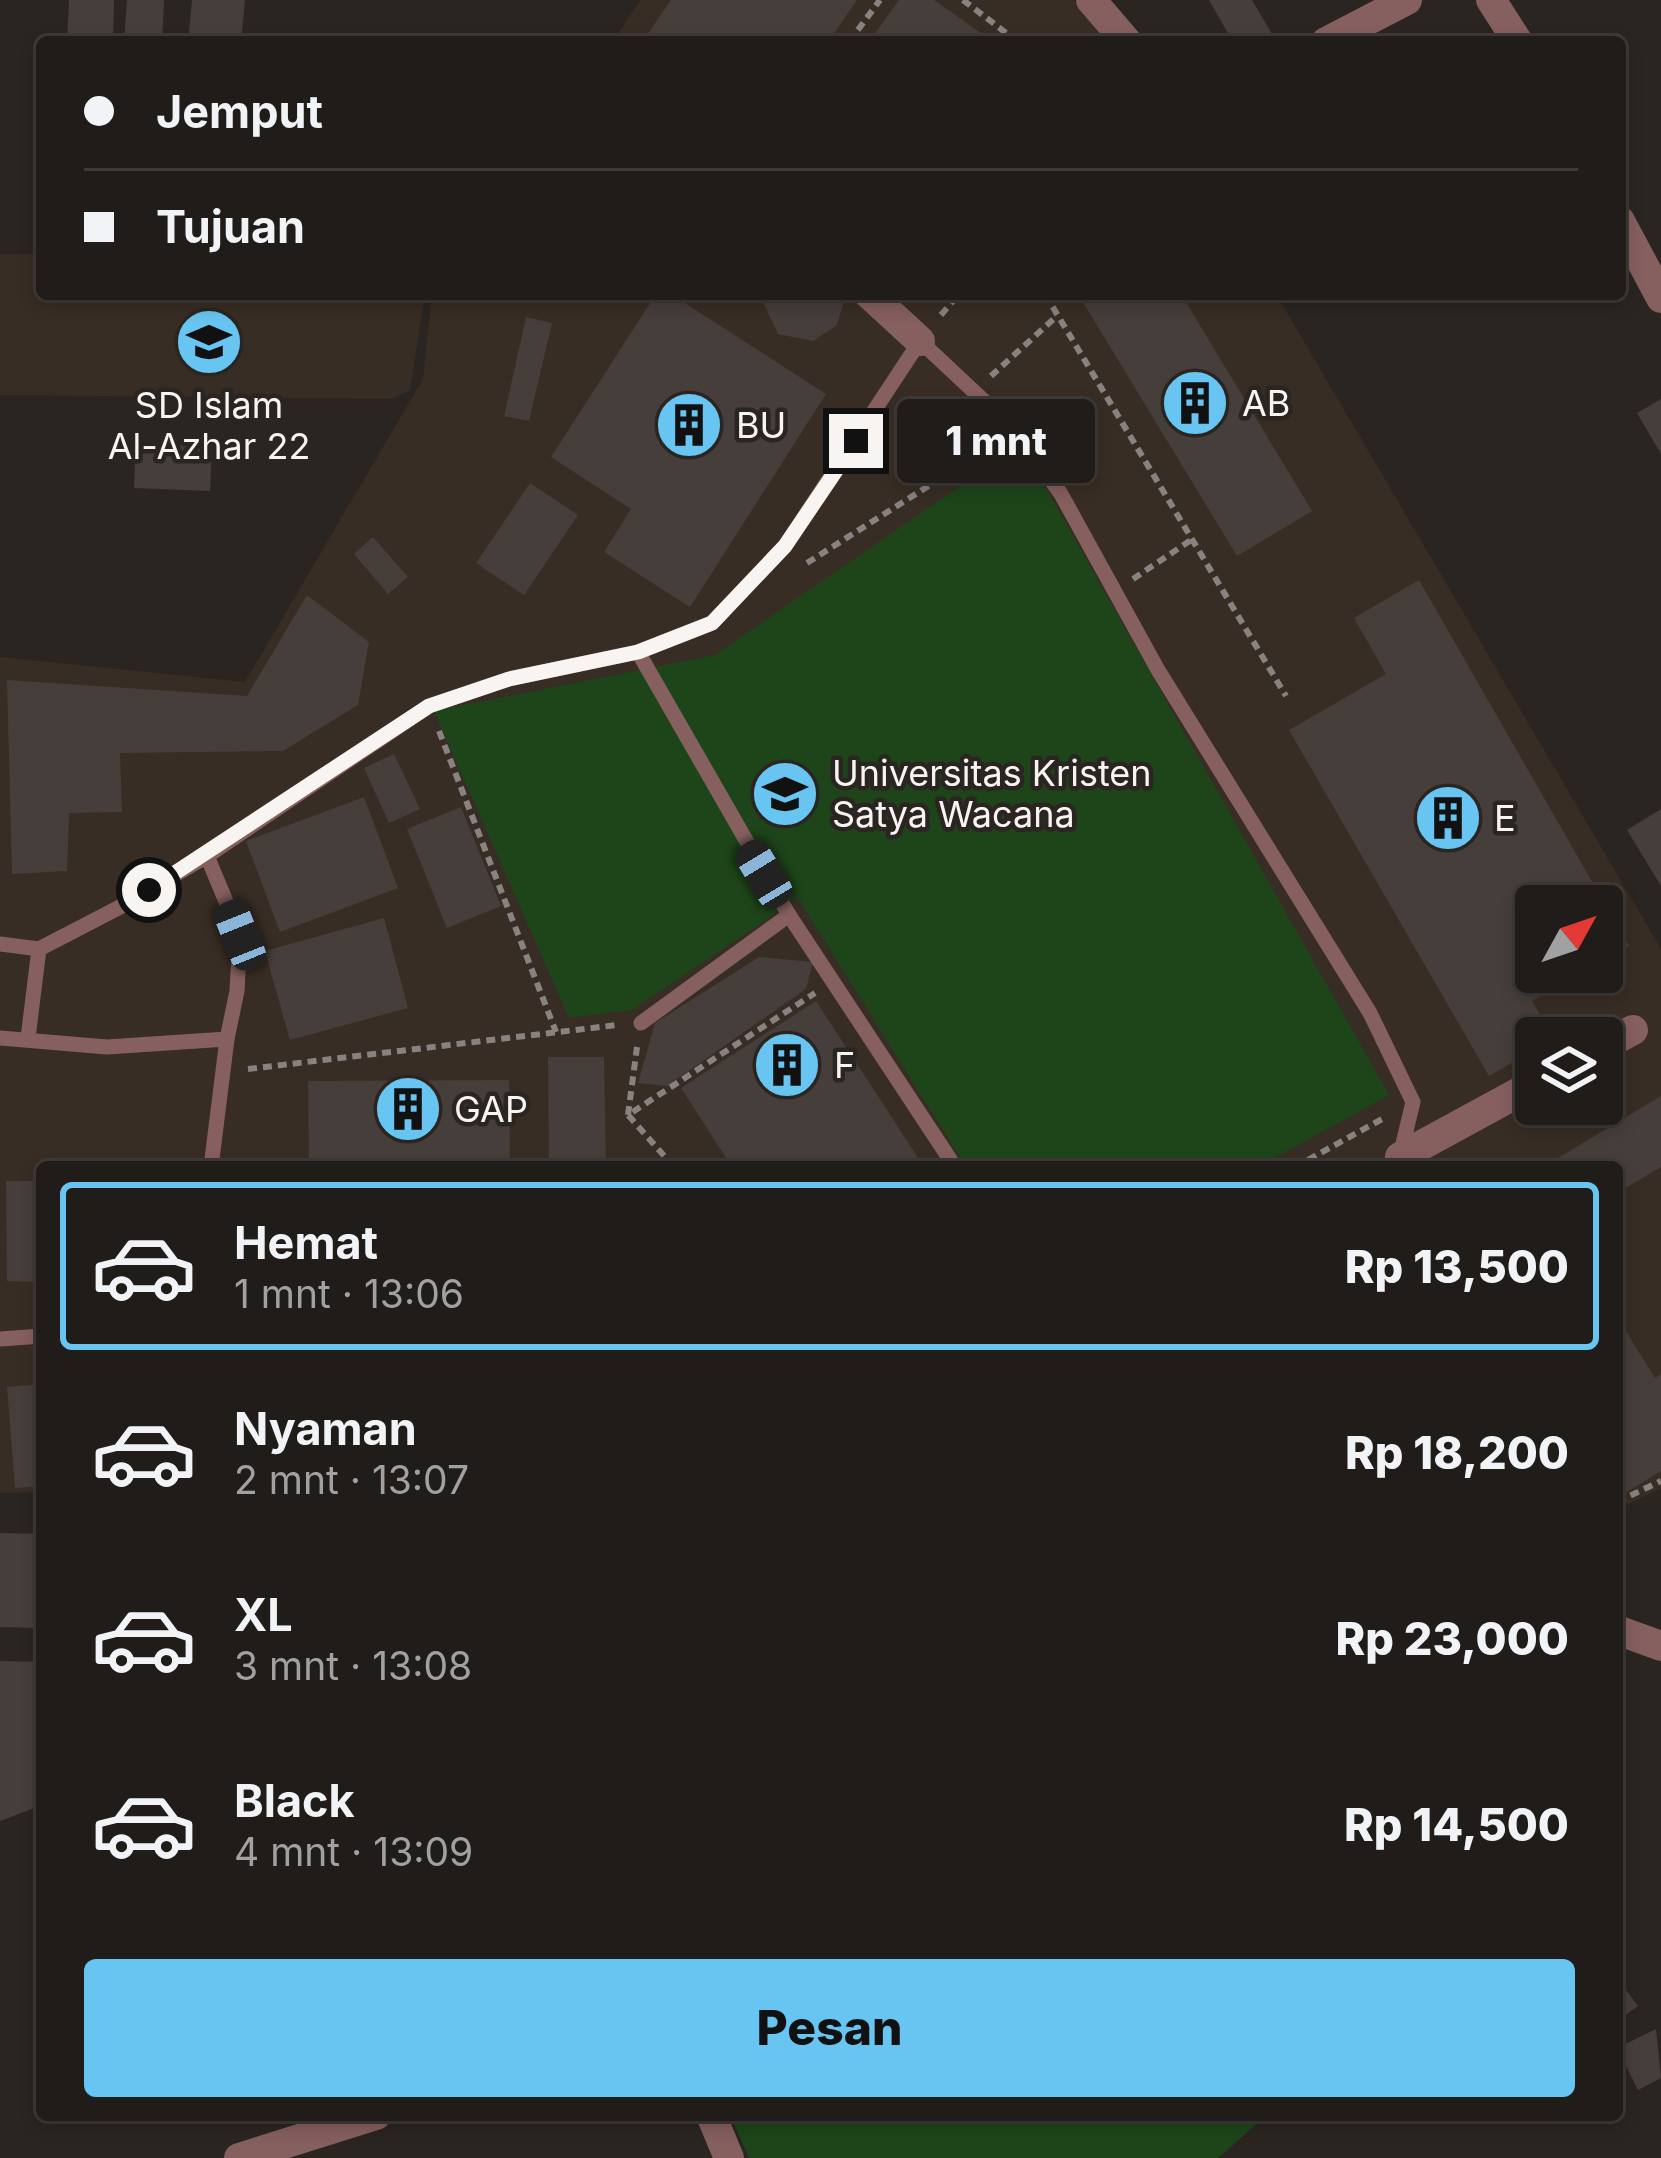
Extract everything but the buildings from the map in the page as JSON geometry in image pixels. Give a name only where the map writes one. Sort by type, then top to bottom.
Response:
[{"type":"street","points":[[1091,0],[1121,36]]},
{"type":"street","points":[[1337,36],[1406,0]]},
{"type":"street","points":[[1491,0],[1513,36]]},
{"type":"street","points":[[1626,231],[1661,298]]},
{"type":"street","points":[[876,300],[920,340]]},
{"type":"street","points":[[1623,1035],[1633,1030]]},
{"type":"street","points":[[1400,1161],[1515,1095]]},
{"type":"street","points":[[1623,1632],[1661,1646]]},
{"type":"street","points":[[239,2158],[357,2121]]},
{"type":"street","points":[[714,2121],[729,2158]]},
{"type":"lane","points":[[0,944],[38,949],[207,856],[429,706],[509,679],[638,652],[712,623],[785,546],[920,340],[1015,430],[1061,494],[1115,592],[1370,1012],[1414,1102],[1398,1161]]},
{"type":"lane","points":[[638,652],[789,915],[952,1161]]},
{"type":"lane","points":[[207,856],[240,935],[237,991],[212,1161]]},
{"type":"lane","points":[[640,1023],[789,915]]},
{"type":"lane","points":[[28,1038],[38,949]]},
{"type":"lane","points":[[0,1038],[106,1047],[227,1039]]},
{"type":"lane","points":[[0,1339],[36,1336]]},
{"type":"path","points":[[854,36],[880,0]]},
{"type":"path","points":[[963,0],[1010,36]]},
{"type":"path","points":[[1049,300],[1286,696]]},
{"type":"path","points":[[975,390],[1058,315]]},
{"type":"path","points":[[793,572],[1015,430]]},
{"type":"path","points":[[1115,592],[1192,539]]},
{"type":"path","points":[[429,706],[556,1032]]},
{"type":"path","points":[[628,1115],[832,981]]},
{"type":"path","points":[[222,1072],[640,1023],[628,1115],[669,1161]]},
{"type":"path","points":[[1306,1161],[1414,1102]]},
{"type":"path","points":[[1623,1499],[1661,1481]]},
{"type":"shaded area","points":[[641,0],[1074,0],[1105,36],[616,36]]},
{"type":"shaded area","name":"SD Islam Al-Azhar 22","points":[[0,254],[36,254],[36,300],[424,300],[410,390],[391,399],[0,395]]},
{"type":"shaded area","name":"Universitas Kristen Satya Wacana","points":[[431,300],[1280,300],[1661,949],[1661,1488],[1623,1507],[1623,1161],[36,1161],[36,1492],[0,1493],[0,657],[245,682],[423,379]]},
{"type":"green space","points":[[1021,444],[1389,1095],[1269,1161],[962,1161],[798,898],[632,1010],[569,1018],[434,711],[715,655]]},
{"type":"green space","points":[[733,2121],[1260,2121],[1218,2158],[749,2158]]},
{"type":"place","name":"SD Islam Al-Azhar 22","points":[[209,342]]},
{"type":"place","name":"AB","points":[[1195,403]]},
{"type":"place","name":"BU","points":[[689,425]]},
{"type":"place","name":"Universitas Kristen Satya Wacana","points":[[785,794]]},
{"type":"place","name":"E","points":[[1448,818]]},
{"type":"place","name":"F","points":[[787,1065]]},
{"type":"place","name":"GAP","points":[[408,1109]]},
{"type":"route","points":[[149,890],[429,706],[509,679],[638,652],[712,623],[785,546],[856,441]]}]
